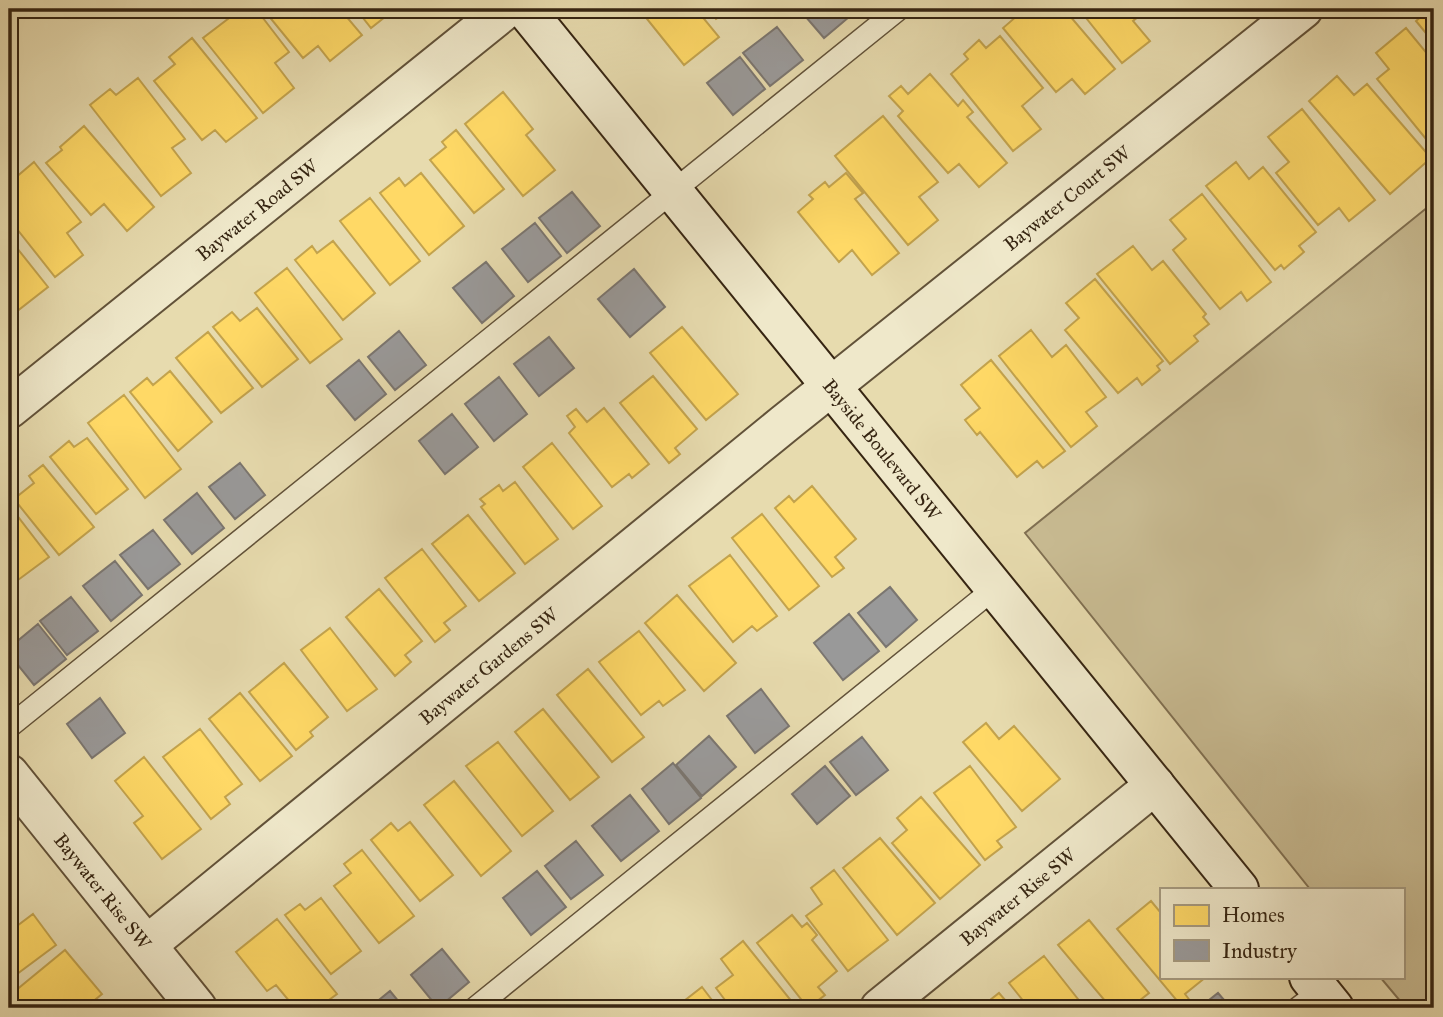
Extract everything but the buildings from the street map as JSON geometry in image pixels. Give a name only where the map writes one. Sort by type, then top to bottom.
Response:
[{"type":"street","name":"Baywater Road SW","points":[[9,409],[506,9]]},
{"type":"street","name":"Bayside Boulevard SW","points":[[525,9],[1238,888]]},
{"type":"street","name":"Baywater Court SW","points":[[831,386],[1303,9]]},
{"type":"street","name":"Baywater Gardens SW","points":[[147,945],[831,386]]},
{"type":"street","name":"Baywater Rise SW","points":[[9,774],[197,1008]]},
{"type":"street","name":"Baywater Rise SW","points":[[880,1008],[1155,785]]},
{"type":"lane","points":[[9,726],[899,9]]},
{"type":"lane","points":[[475,1008],[995,588]]},
{"type":"shaded area","points":[[1434,202],[1434,1008],[1406,1008],[1381,978],[1404,978],[1404,888],[1309,888],[1025,533]]}]
